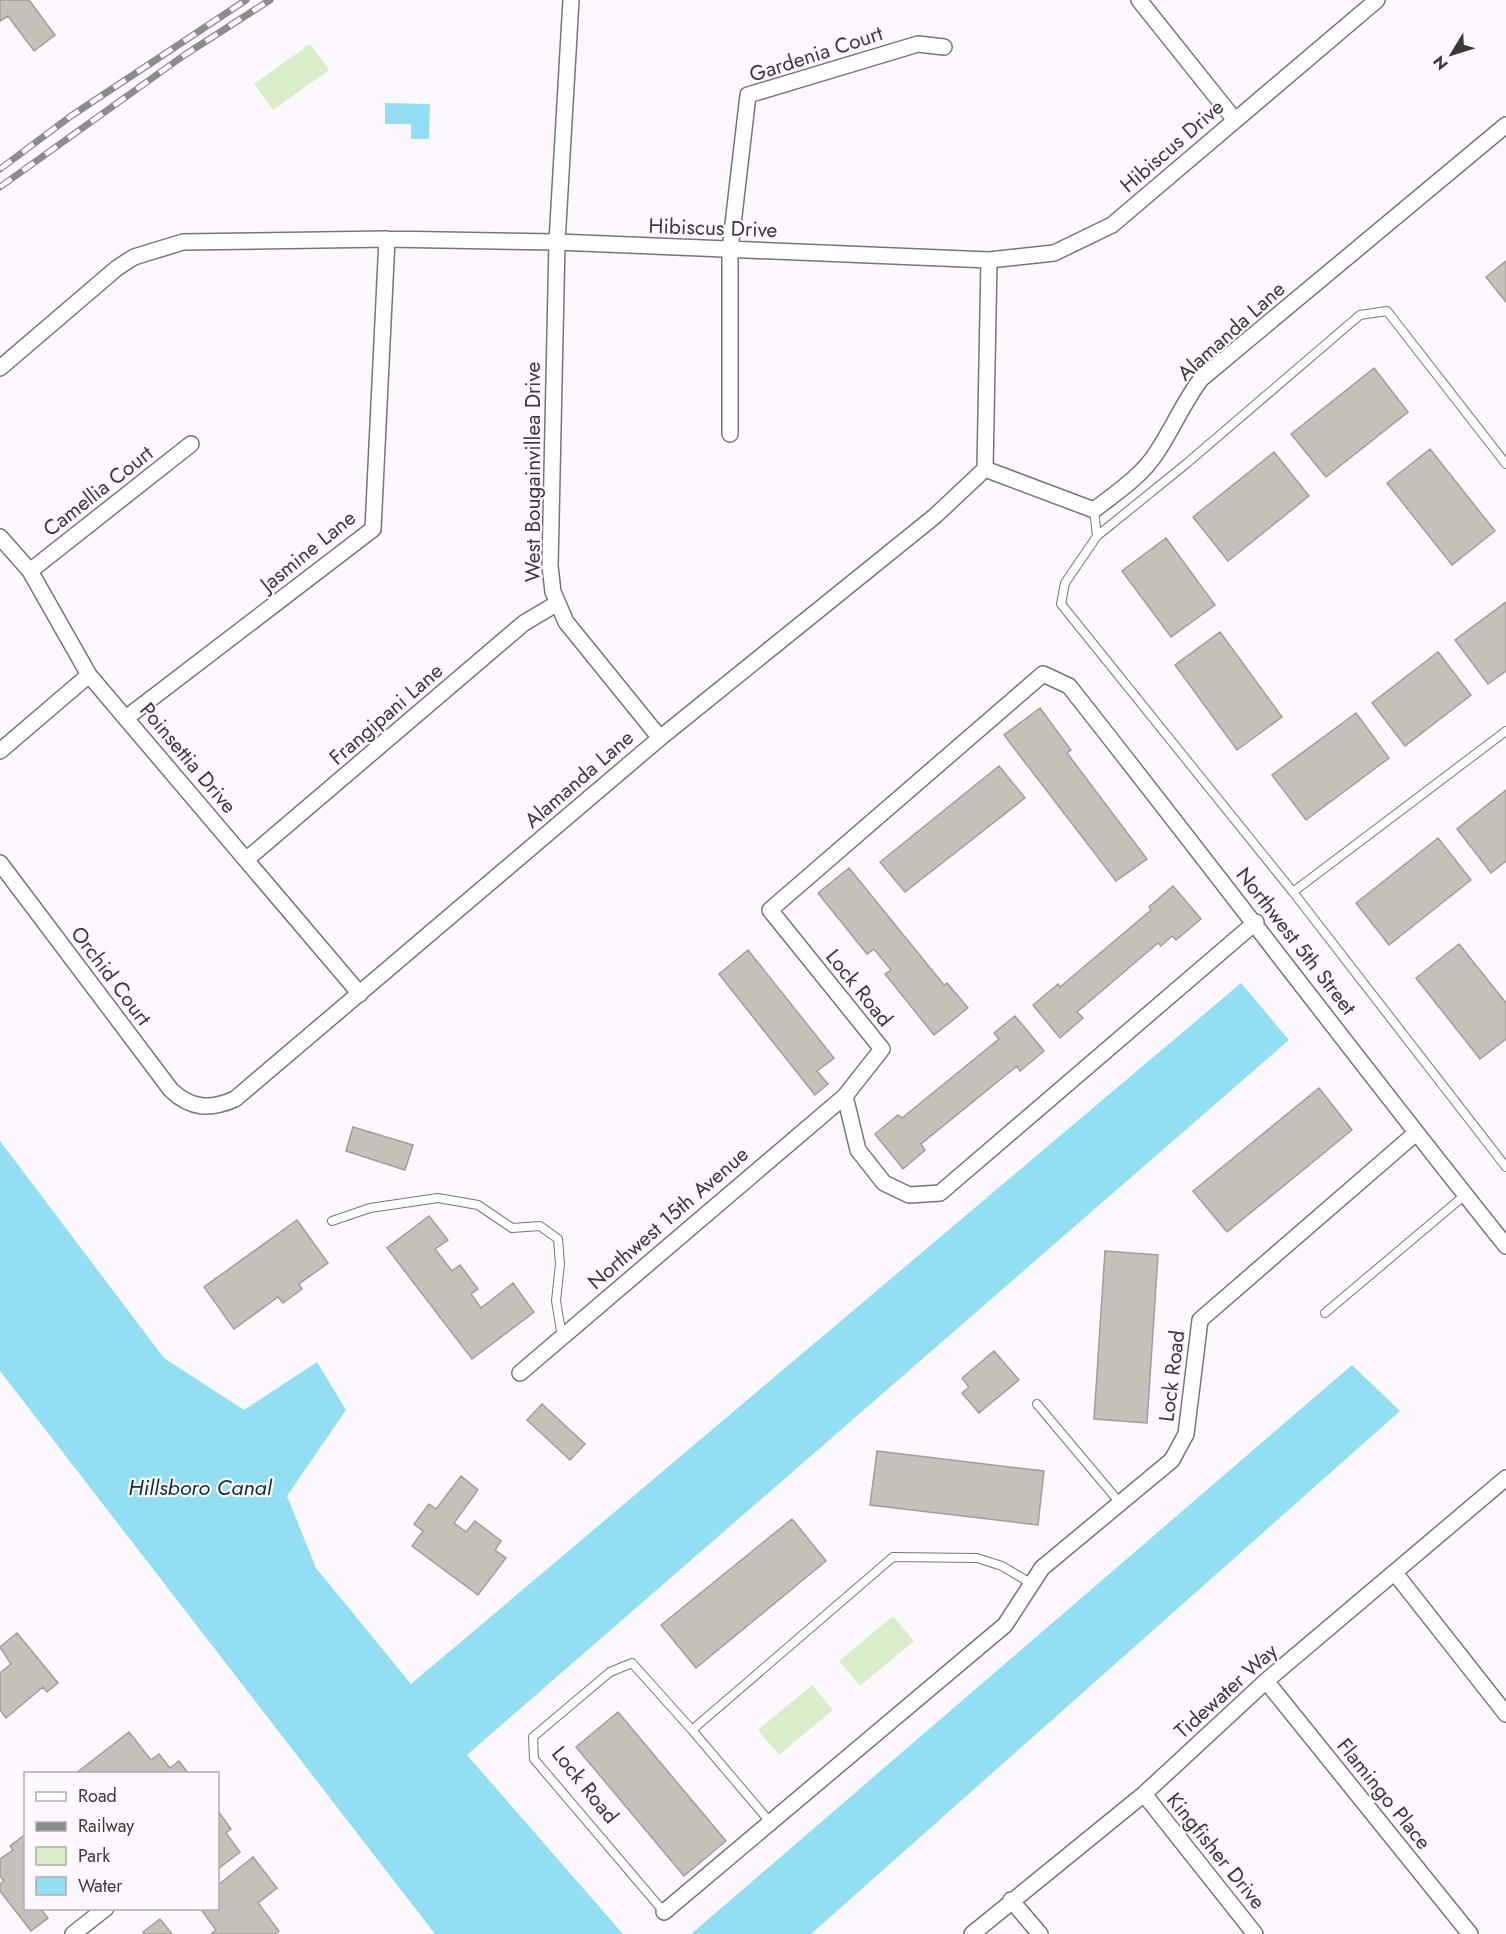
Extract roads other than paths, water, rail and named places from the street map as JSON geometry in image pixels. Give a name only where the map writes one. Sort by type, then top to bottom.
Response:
[{"type":"street","name":"West Bougainvillea Drive","points":[[571,0],[557,242],[550,566],[556,604],[566,622],[660,738]]},
{"type":"street","points":[[1139,0],[1234,119]]},
{"type":"street","name":"Hibiscus Drive","points":[[0,368],[101,280],[134,257],[183,242],[387,239],[557,242],[989,260],[1054,253],[1112,225],[1234,119],[1377,0]]},
{"type":"street","name":"Gardenia Court","points":[[730,434],[730,250],[748,95],[918,44],[944,47]]},
{"type":"street","name":"Alamanda Lane","points":[[1094,510],[1131,482],[1157,453],[1182,404],[1201,380],[1506,125]]},
{"type":"street","name":"Jasmine Lane","points":[[126,718],[373,529],[387,239]]},
{"type":"street","points":[[989,260],[985,469],[1094,510]]},
{"type":"street","name":"Camellia Court","points":[[30,571],[191,444]]},
{"type":"street","name":"Alamanda Lane","points":[[196,1106],[207,1108],[235,1099],[660,738],[935,516],[985,469]]},
{"type":"street","name":"Poinsettia Drive","points":[[0,537],[30,571],[89,675],[360,994]]},
{"type":"street","name":"Frangipani Lane","points":[[246,860],[524,623],[556,604]]},
{"type":"street","name":"Northwest 5th Street","points":[[1043,674],[1069,686],[1256,922],[1416,1133],[1506,1246]]},
{"type":"street","name":"Lock Road","points":[[845,1096],[882,1049],[770,910],[1043,674]]},
{"type":"street","points":[[0,751],[89,675]]},
{"type":"street","name":"Orchid Court","points":[[0,863],[171,1090],[180,1098],[196,1106]]},
{"type":"street","points":[[845,1096],[858,1150],[884,1183],[909,1195],[940,1192],[1256,922]]},
{"type":"street","name":"Northwest 15th Avenue","points":[[520,1373],[845,1096]]},
{"type":"street","name":"Lock Road","points":[[664,1912],[1005,1625],[1042,1568],[1172,1460],[1186,1434],[1200,1320],[1416,1133]]},
{"type":"street","name":"Tidewater Way","points":[[972,1934],[1144,1794],[1266,1681],[1506,1478]]},
{"type":"street","points":[[1395,1573],[1506,1714]]},
{"type":"street","name":"Flamingo Place","points":[[1266,1681],[1470,1934]]},
{"type":"street","name":"Kingfisher Drive","points":[[1144,1794],[1255,1934]]},
{"type":"street","points":[[1011,1900],[1040,1934]]},
{"type":"street","points":[[73,1934],[103,1910]]},
{"type":"lane","points":[[1506,464],[1387,311],[1360,315],[1186,464],[1097,536],[1065,583],[1061,604],[1293,892],[1506,1167]]},
{"type":"lane","points":[[1094,510],[1097,536]]},
{"type":"lane","points":[[1293,892],[1506,731]]},
{"type":"lane","points":[[1325,1313],[1466,1195]]},
{"type":"lane","points":[[332,1221],[370,1208],[438,1198],[478,1205],[512,1228],[540,1226],[558,1239],[560,1264],[556,1301],[562,1337]]},
{"type":"lane","points":[[1037,1404],[1120,1503]]},
{"type":"lane","points":[[692,1730],[893,1557],[976,1558],[1002,1566],[1032,1584]]},
{"type":"lane","name":"Lock Road","points":[[664,1912],[534,1759],[533,1737],[610,1672],[632,1663],[770,1822]]},
{"type":"water","points":[[385,103],[430,104],[429,139],[411,139],[411,124],[385,124]]},
{"type":"water","name":"Hillsboro Canal","points":[[1241,983],[1289,1040],[467,1755],[623,1934],[435,1934],[0,1371],[0,1141],[164,1358],[244,1410],[317,1362],[346,1410],[287,1496],[316,1568],[411,1684]]},
{"type":"water","points":[[1352,1365],[1400,1411],[811,1934],[691,1934]]},
{"type":"railway","points":[[0,169],[71,116],[246,0]]},
{"type":"railway","points":[[0,187],[183,56],[270,0]]}]
